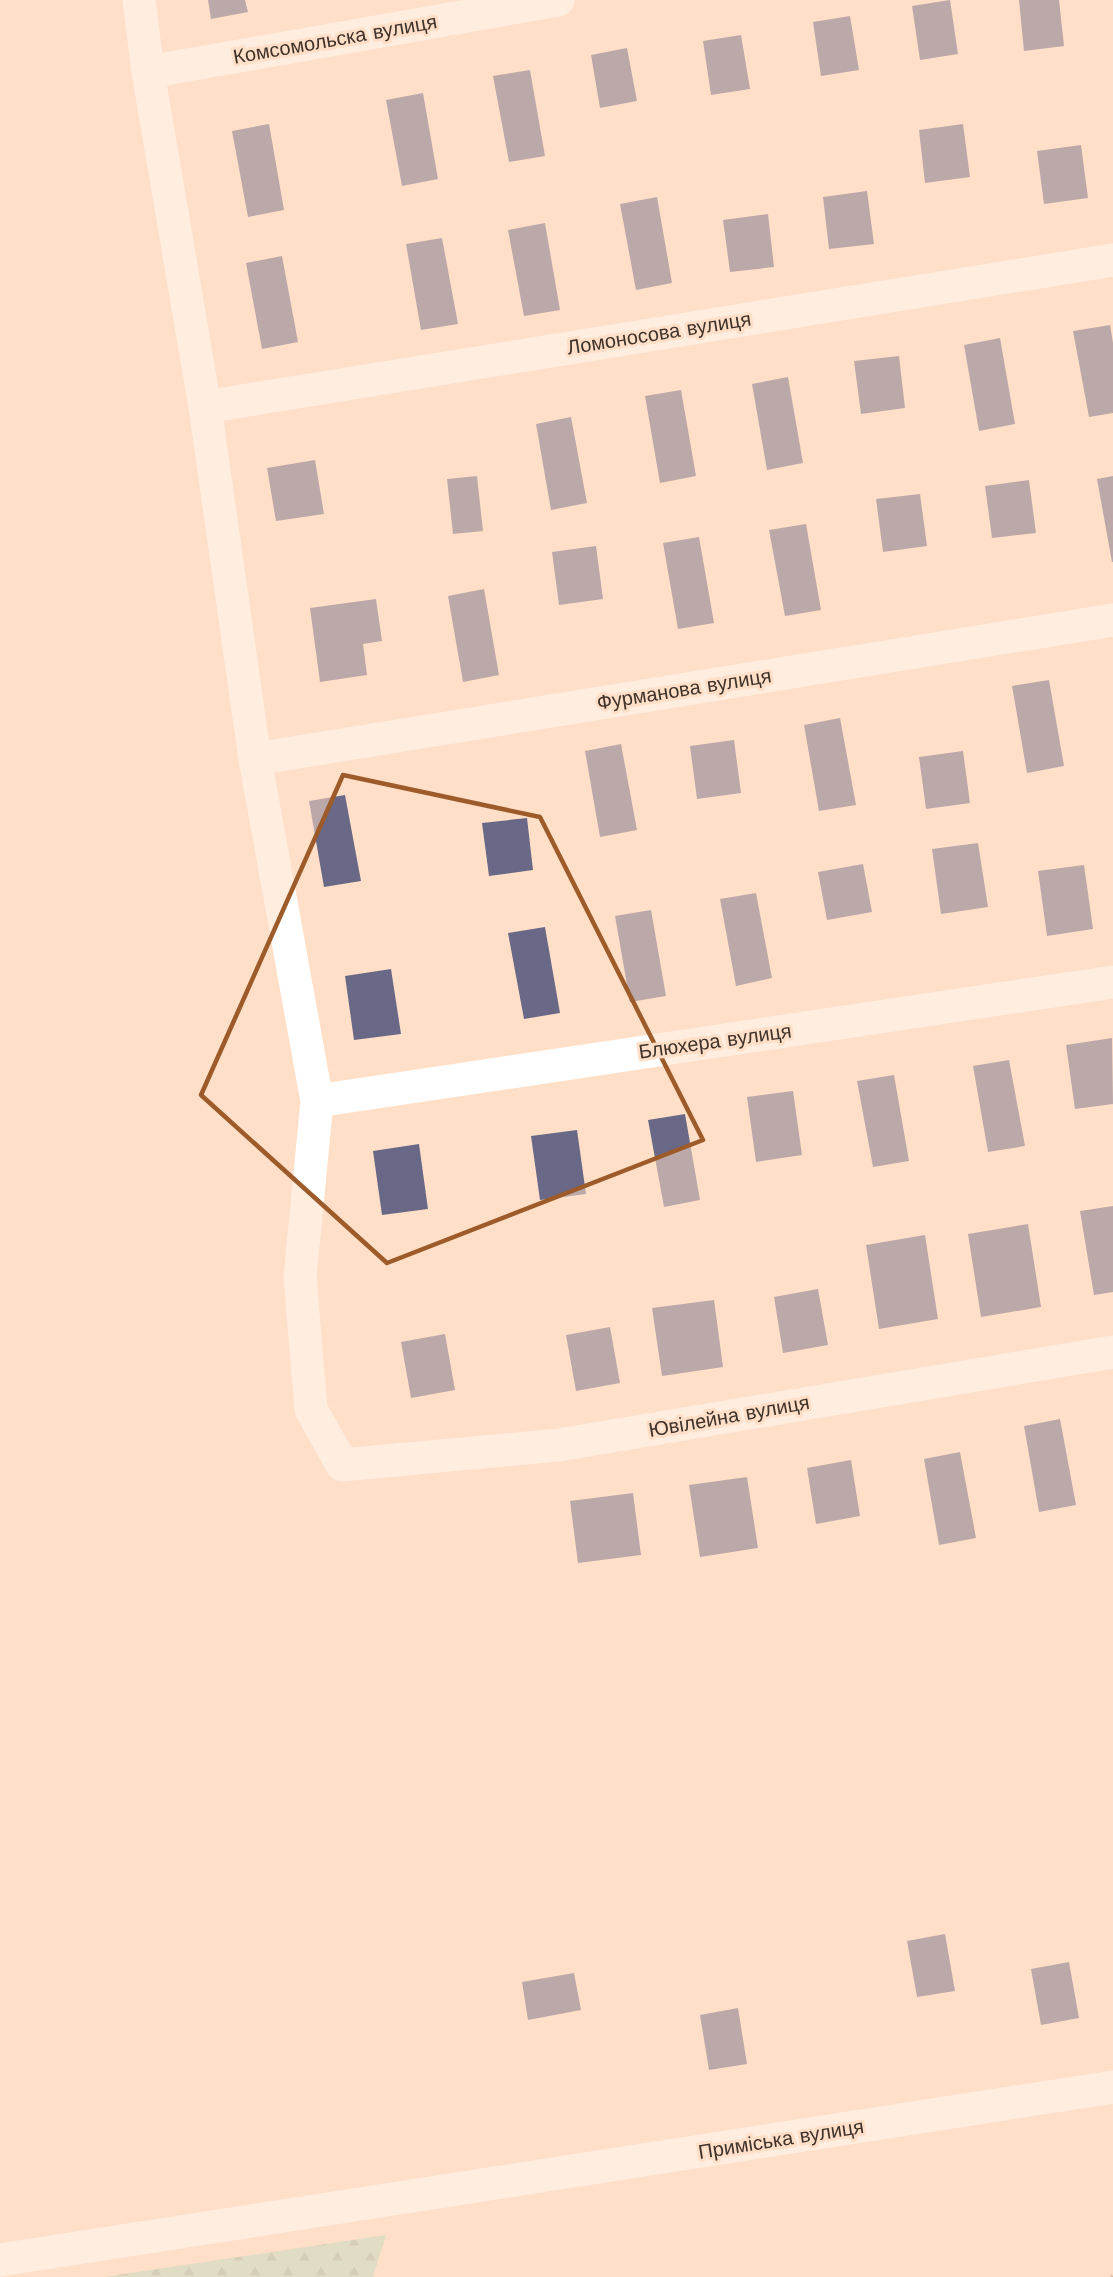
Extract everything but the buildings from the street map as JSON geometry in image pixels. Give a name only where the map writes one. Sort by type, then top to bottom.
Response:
[{"type":"street","points":[[139,0],[148,72],[205,407],[255,759],[317,1101]]},
{"type":"street","name":"Комсомольска вулиця","points":[[148,72],[558,0]]},
{"type":"street","name":"Ломоносова вулиця","points":[[205,407],[1113,260]]},
{"type":"street","name":"Фурманова вулиця","points":[[255,759],[1113,620]]},
{"type":"street","name":"Блюхера вулиця","points":[[317,1101],[1113,982]]},
{"type":"street","name":"Ювілейна вулиця","points":[[317,1101],[300,1277],[311,1409],[342,1465],[559,1444],[1113,1352]]},
{"type":"street","name":"Приміська вулиця","points":[[0,2260],[1113,2087]]},
{"type":"highlighted area","points":[[343,775],[540,817],[703,1140],[387,1263],[201,1095]]},
{"type":"green space","points":[[386,2235],[373,2277],[104,2277]]}]
